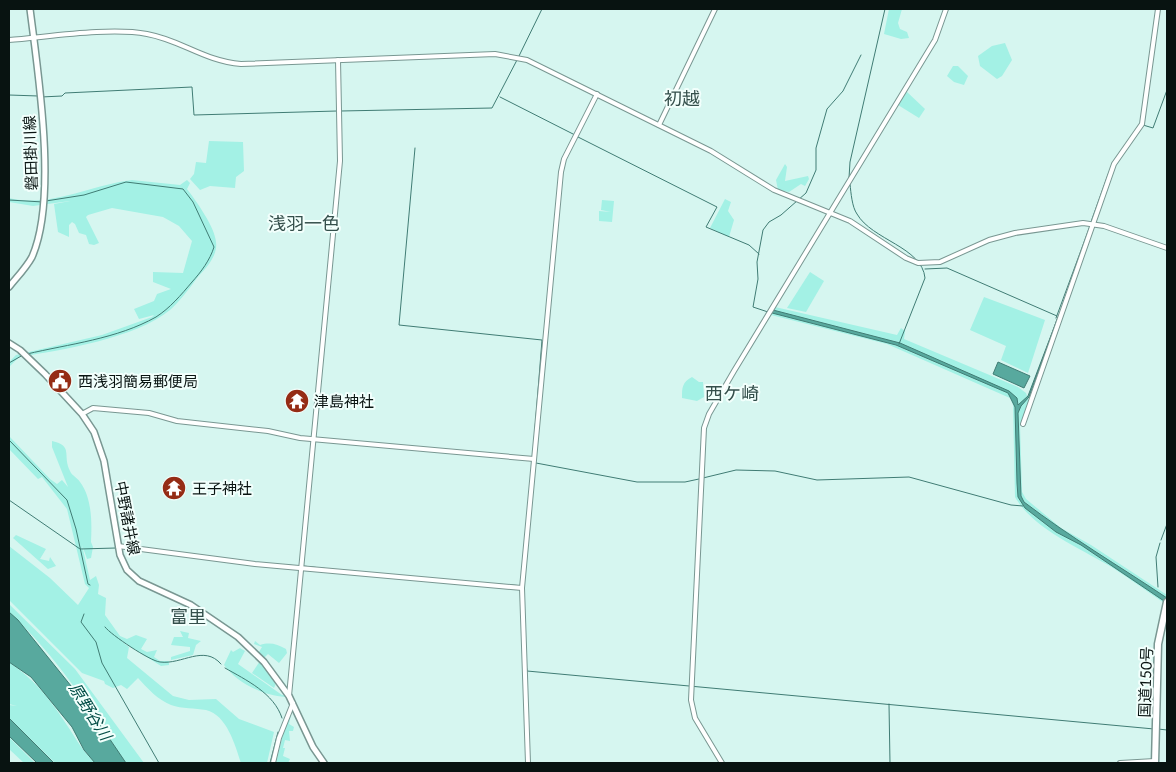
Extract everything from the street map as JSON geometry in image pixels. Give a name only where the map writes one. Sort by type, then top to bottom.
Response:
[{"type":"highway","name":"国道150号","points":[[1156,762],[1158,644],[1167,603]]},
{"type":"main road","name":"磐田掛川線","points":[[9,287],[31,257],[43,203],[44,144],[30,9]]},
{"type":"main road","name":"中野諸井線","points":[[9,343],[28,356],[82,414],[100,444],[118,546],[122,562],[132,576],[191,605],[238,638],[272,671],[290,696],[313,747],[324,763]]},
{"type":"street","points":[[658,125],[714,9]]},
{"type":"street","points":[[722,763],[695,718],[691,700],[704,428],[713,407],[768,314],[935,40],[946,9]]},
{"type":"street","points":[[1023,424],[1114,164],[1142,124],[1158,9]]},
{"type":"street","points":[[9,40],[136,32],[166,39],[208,58],[222,62],[242,64],[505,55],[527,60],[711,151],[774,190],[858,225],[906,258],[918,262],[930,264],[944,260],[989,240],[1015,232],[1059,225],[1094,224],[1167,248]]},
{"type":"street","points":[[290,696],[341,150],[338,60]]},
{"type":"street","points":[[528,763],[522,588],[561,172],[564,158],[597,94]]},
{"type":"street","points":[[82,414],[90,408],[149,413],[183,422],[268,431],[314,439],[534,460]]},
{"type":"street","points":[[118,546],[302,568],[522,588]]},
{"type":"street","points":[[273,763],[279,738],[293,703]]},
{"type":"street","points":[[1120,763],[1156,762]]},
{"type":"shaded area","points":[[889,9],[902,9],[898,23],[900,29],[907,32],[909,38],[901,39],[884,34]]},
{"type":"shaded area","points":[[1005,43],[1012,60],[1002,76],[997,79],[980,66],[978,56],[992,46]]},
{"type":"shaded area","points":[[953,66],[958,66],[968,76],[964,85],[954,82],[947,76]]},
{"type":"shaded area","points":[[906,91],[925,109],[919,118],[898,105]]},
{"type":"shaded area","points":[[209,141],[243,142],[244,171],[236,177],[235,188],[210,186],[200,190],[190,179],[194,174],[196,162],[206,163]]},
{"type":"shaded area","points":[[785,164],[787,167],[785,181],[808,176],[809,179],[805,186],[801,184],[789,192],[778,190],[776,180]]},
{"type":"shaded area","points":[[132,180],[180,185],[187,180],[190,183],[187,189],[204,214],[215,236],[216,247],[211,262],[177,303],[156,320],[119,335],[98,341],[19,357],[9,367],[9,362],[16,355],[102,335],[152,317],[154,315],[139,319],[134,309],[154,301],[157,294],[171,289],[153,282],[153,272],[183,273],[192,241],[179,226],[163,217],[112,208],[88,215],[86,217],[99,243],[94,245],[89,244],[86,235],[79,233],[72,222],[69,225],[69,237],[58,232],[54,204],[70,201],[33,206],[9,202],[9,198],[40,200],[56,198]]},
{"type":"shaded area","points":[[725,199],[731,202],[728,211],[734,220],[729,237],[710,228]]},
{"type":"shaded area","points":[[602,200],[614,201],[612,222],[599,221],[599,211],[611,212],[601,210]]},
{"type":"shaded area","points":[[810,272],[824,281],[806,312],[787,308]]},
{"type":"shaded area","points":[[984,297],[1045,320],[1028,373],[1001,360],[1006,346],[970,330]]},
{"type":"shaded area","points":[[775,307],[897,335],[901,328],[905,331],[904,339],[1018,387],[1026,393],[1029,401],[1020,425],[1022,492],[1026,499],[1061,528],[1091,545],[1167,595],[1167,605],[1113,568],[1046,529],[1023,508],[1015,497],[1013,405],[1010,398],[887,344],[771,315]]},
{"type":"shaded area","points":[[773,310],[900,343],[1009,391],[1017,398],[1018,405],[1028,396],[1058,317],[1029,397],[1018,413],[1021,496],[1024,502],[1059,527],[1167,598],[1167,603],[1081,545],[1056,532],[1025,508],[1018,497],[1015,407],[1008,393],[896,345],[772,313]]},
{"type":"shaded area","points":[[998,362],[1030,376],[1024,388],[993,374]]},
{"type":"shaded area","points":[[692,377],[699,382],[703,382],[704,397],[697,401],[682,398],[683,386]]},
{"type":"shaded area","points":[[294,395],[300,395],[304,402],[300,409],[294,409],[290,405],[290,399]]},
{"type":"shaded area","points":[[9,436],[50,479],[57,484],[62,480],[68,487],[52,447],[52,441],[59,443],[65,448],[70,471],[84,488],[89,503],[91,542],[93,547],[91,558],[87,559],[82,545],[90,580],[96,576],[99,585],[98,594],[106,598],[105,615],[120,636],[127,639],[136,635],[147,639],[141,649],[147,652],[157,650],[154,657],[160,661],[169,661],[169,665],[161,666],[120,640],[129,647],[127,658],[173,696],[189,700],[216,699],[239,719],[274,732],[267,763],[241,763],[225,724],[213,713],[166,703],[138,678],[127,689],[121,685],[113,688],[105,684],[104,681],[82,673],[9,600],[9,546],[50,578],[78,605],[89,588],[85,584],[67,509],[42,477],[38,479],[9,449]]},
{"type":"shaded area","points":[[178,479],[184,480],[187,490],[183,496],[175,499],[168,495],[167,488],[170,483],[175,483],[176,488],[180,486],[174,481]]},
{"type":"shaded area","points":[[16,535],[46,549],[40,559],[49,561],[50,557],[56,566],[48,569],[13,538]]},
{"type":"shaded area","points":[[9,604],[75,669],[144,763],[126,763],[72,684],[42,646],[9,613]]},
{"type":"shaded area","points":[[9,612],[18,620],[88,707],[126,763],[95,763],[84,750],[72,727],[31,677],[9,662]]},
{"type":"shaded area","points":[[180,631],[189,633],[188,638],[201,641],[196,645],[193,655],[171,660],[171,657],[190,651],[190,647],[171,645],[174,637],[183,637]]},
{"type":"shaded area","points":[[255,641],[260,645],[280,646],[286,649],[287,653],[279,663],[268,654],[264,658],[254,650],[259,652],[262,647],[254,644]]},
{"type":"shaded area","points":[[240,648],[245,651],[238,664],[282,695],[285,695],[285,697],[260,691],[243,683],[229,672],[224,665],[231,650],[233,652]]},
{"type":"shaded area","points":[[260,661],[277,681],[274,688],[252,673]]},
{"type":"shaded area","points":[[9,662],[42,691],[95,763],[55,763],[9,718],[9,705],[17,706],[9,704]]},
{"type":"shaded area","points":[[291,715],[289,724],[294,727],[293,731],[289,731],[290,741],[285,740],[283,748],[285,748],[283,756],[290,759],[288,763],[276,763],[284,730]]},
{"type":"shaded area","points":[[9,718],[54,763],[37,763],[9,736]]},
{"type":"shaded area","points":[[9,737],[35,763],[24,763],[9,749]]},
{"type":"waterway","points":[[519,56],[542,9]]},
{"type":"waterway","points":[[849,178],[850,162],[885,9]]},
{"type":"waterway","points":[[768,312],[753,307],[758,279],[757,262],[763,230],[769,222],[781,215],[806,193],[816,170],[816,148],[827,109],[843,91],[861,55]]},
{"type":"waterway","points":[[341,111],[492,108],[517,60]]},
{"type":"waterway","points":[[41,97],[62,96],[65,93],[192,87],[194,115],[337,111]]},
{"type":"waterway","points":[[1143,125],[1153,128],[1167,90]]},
{"type":"waterway","points":[[9,95],[38,96]]},
{"type":"waterway","points":[[500,97],[575,135]]},
{"type":"waterway","points":[[578,137],[717,207],[706,227],[749,245],[759,254]]},
{"type":"waterway","points":[[415,148],[399,325],[542,340],[533,454]]},
{"type":"waterway","points":[[1091,222],[1109,172]]},
{"type":"waterway","points":[[27,354],[109,336],[156,317],[175,301],[202,270],[214,247],[193,202],[183,189],[126,182],[84,195],[46,201]]},
{"type":"waterway","points":[[850,184],[854,208],[864,223],[906,251],[922,267],[925,278],[899,344]]},
{"type":"waterway","points":[[9,200],[43,202]]},
{"type":"waterway","points":[[1056,318],[1090,226]]},
{"type":"waterway","points":[[925,269],[947,268],[1057,316]]},
{"type":"waterway","points":[[9,363],[23,355]]},
{"type":"waterway","points":[[9,440],[67,500],[76,529],[88,584],[90,585]]},
{"type":"waterway","points":[[536,463],[637,482],[685,482],[699,479]]},
{"type":"waterway","points":[[703,478],[736,470],[775,471],[817,480],[909,477],[1011,505],[1023,506]]},
{"type":"waterway","points":[[9,500],[80,549],[116,548]]},
{"type":"waterway","points":[[1161,540],[1167,524]]},
{"type":"waterway","points":[[1158,587],[1156,557],[1160,543]]},
{"type":"waterway","points":[[261,563],[299,566]]},
{"type":"waterway","points":[[303,566],[339,570]]},
{"type":"waterway","points":[[483,583],[524,586],[524,603]]},
{"type":"waterway","points":[[84,614],[81,622],[96,642],[102,663],[159,763]]},
{"type":"waterway","points":[[105,627],[131,647],[155,661],[176,661],[200,655],[214,658],[221,664]]},
{"type":"waterway","points":[[526,664],[527,671],[1154,729]]},
{"type":"waterway","points":[[225,668],[266,694],[273,701],[282,718]]},
{"type":"waterway","points":[[889,704],[890,763]]},
{"type":"waterway","points":[[1158,729],[1167,730]]},
{"type":"waterway","points":[[270,763],[278,732]]},
{"type":"place","name":"西浅羽簡易郵便局","points":[[60,381]]},
{"type":"place","name":"津島神社","points":[[297,401]]},
{"type":"place","name":"王子神社","points":[[174,488]]},
{"type":"district","name":"初越","points":[[682,98]]},
{"type":"district","name":"浅羽一色","points":[[304,223]]},
{"type":"district","name":"西ケ崎","points":[[732,393]]},
{"type":"district","name":"富里","points":[[188,616]]},
{"type":"water label","name":"原野谷川","points":[[91,711]]}]
